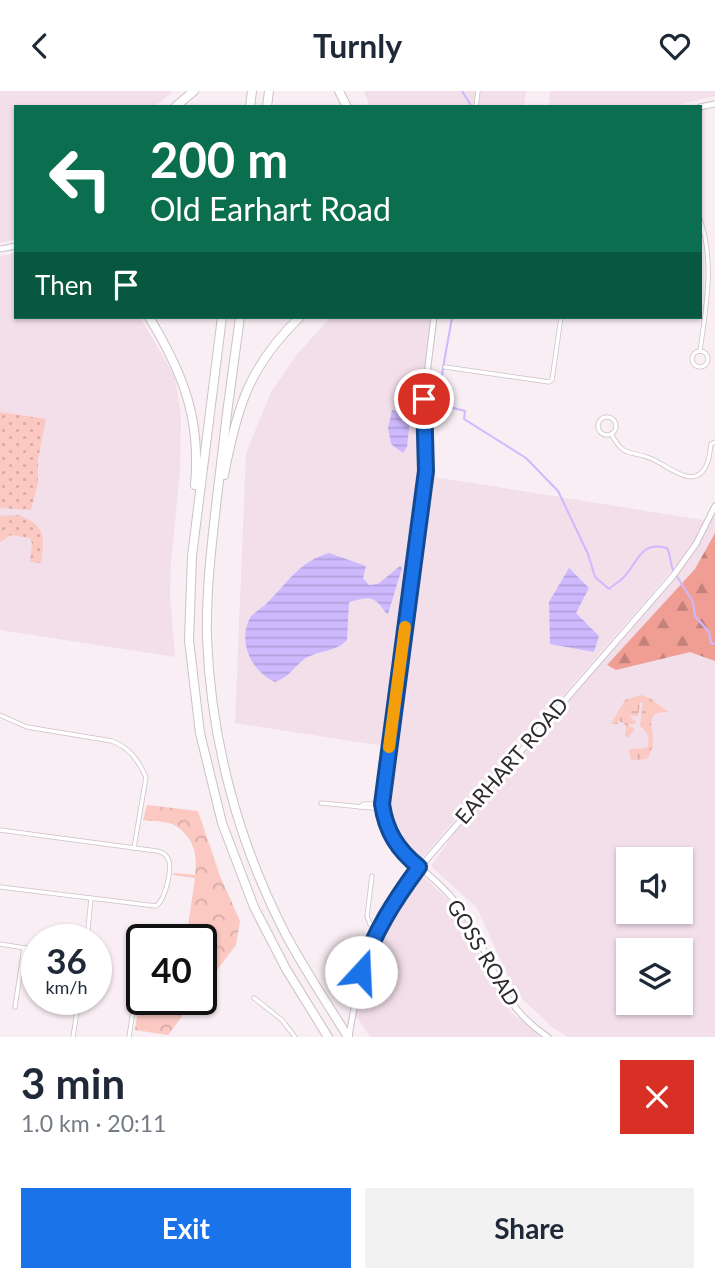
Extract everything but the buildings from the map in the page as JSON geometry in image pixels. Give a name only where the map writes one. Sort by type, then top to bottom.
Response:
[{"type":"highway","points":[[177,105],[194,91]]},
{"type":"highway","points":[[150,319],[179,371],[195,426],[195,481],[187,561],[188,640],[207,765],[231,850],[254,907],[273,946],[328,1037]]},
{"type":"highway","points":[[188,640],[194,533],[222,319]]},
{"type":"highway","points":[[240,319],[208,584],[208,653],[215,720],[233,798],[254,863],[278,918],[304,966],[349,1037]]},
{"type":"highway","points":[[213,533],[228,453],[243,398],[264,357],[298,319]]},
{"type":"street","points":[[700,351],[710,275],[709,250],[702,225]]},
{"type":"street","points":[[707,241],[715,240]]},
{"type":"street","points":[[709,250],[714,248]]},
{"type":"street","points":[[321,803],[364,809],[382,806],[426,471],[424,399],[435,319]]},
{"type":"street","points":[[445,367],[544,382],[552,380],[561,319]]},
{"type":"street","points":[[700,351],[708,360],[698,367],[691,359],[695,352],[700,351]]},
{"type":"street","points":[[609,417],[615,422],[615,430],[611,434],[605,435],[598,429],[603,418],[609,417]]},
{"type":"street","points":[[611,434],[618,446],[627,453],[651,458],[686,476],[698,474],[708,463],[711,444],[715,442]]},
{"type":"street","name":"EARHART ROAD","points":[[349,1037],[361,972],[378,930],[401,889],[673,576],[705,528],[715,506]]},
{"type":"street","points":[[0,715],[27,727],[112,741],[132,753],[146,777],[134,848]]},
{"type":"street","name":"GOSS ROAD","points":[[382,806],[386,826],[404,854],[454,899],[463,911],[511,1005],[548,1037]]},
{"type":"street","points":[[0,830],[161,852],[169,861],[165,897],[160,904],[149,906],[0,887]]},
{"type":"street","points":[[372,876],[367,916],[370,924],[378,930]]},
{"type":"street","points":[[89,924],[91,898]]},
{"type":"street","points":[[0,944],[21,948]]},
{"type":"street","points":[[15,1007],[21,968]]},
{"type":"street","points":[[254,998],[282,1020],[295,1037]]},
{"type":"street","points":[[73,1037],[76,1015]]},
{"type":"street","points":[[129,1037],[132,1015]]},
{"type":"shaded area","points":[[0,91],[173,91],[156,105],[14,105],[14,240],[0,243]]},
{"type":"shaded area","points":[[364,91],[526,91],[524,105],[369,105]]},
{"type":"shaded area","points":[[550,91],[715,91],[715,96],[677,105],[548,105]]},
{"type":"shaded area","points":[[14,253],[14,319],[141,319],[175,377],[181,416],[180,473],[170,594],[175,657],[0,630],[0,256]]},
{"type":"shaded area","points":[[329,319],[431,319],[420,410],[422,475],[709,521],[715,509],[715,1037],[568,1037],[553,1028],[515,992],[477,908],[431,866],[457,829],[678,575],[675,567],[421,859],[414,859],[395,840],[384,806],[390,747],[235,723],[246,453],[271,392],[297,354]]},
{"type":"shaded area","points":[[392,410],[408,415],[410,419],[407,447],[403,453],[391,444],[388,428]]},
{"type":"shaded area","points":[[329,553],[366,566],[363,578],[369,585],[378,584],[400,566],[402,568],[388,614],[374,600],[349,602],[347,640],[338,647],[306,658],[285,677],[275,682],[260,671],[249,655],[246,627],[253,614],[302,567]]},
{"type":"shaded area","points":[[569,568],[589,588],[576,613],[599,636],[594,652],[550,644],[549,602]]},
{"type":"shaded area","points":[[421,875],[450,901],[463,919],[500,996],[512,1013],[544,1037],[370,1037],[355,1014],[366,965],[392,909],[417,876]]},
{"type":"green space","points":[[0,412],[46,419],[38,459],[38,483],[31,510],[0,508]]},
{"type":"green space","points":[[18,515],[39,528],[43,539],[41,563],[30,562],[30,538],[11,535],[0,542],[0,516]]},
{"type":"green space","points":[[715,533],[715,661],[690,652],[616,670],[607,665],[695,569]]},
{"type":"green space","points":[[641,695],[650,698],[668,712],[660,712],[653,717],[653,744],[647,759],[631,760],[629,749],[647,748],[649,742],[640,726],[643,702],[640,703],[638,716],[629,716],[636,721],[635,724],[627,724],[635,729],[628,738],[625,736],[624,723],[618,721],[618,724],[611,724],[625,700]]},
{"type":"green space","points":[[147,805],[198,811],[220,876],[240,921],[236,945],[217,970],[217,924],[188,924],[195,878],[173,875],[195,875],[196,861],[191,842],[176,826],[143,820]]},
{"type":"green space","points":[[137,1015],[183,1015],[168,1035],[135,1030]]},
{"type":"waterway","points":[[462,91],[471,105]]},
{"type":"waterway","points":[[452,319],[442,378],[440,415],[447,415],[446,406],[465,411],[464,419],[526,458],[558,491],[588,554],[595,577],[609,589],[623,578],[641,554],[651,547],[667,548],[673,570]]},
{"type":"waterway","points":[[676,575],[693,602],[695,616],[709,632],[711,643],[715,644]]},
{"type":"slow traffic","points":[[389,747],[405,627]]},
{"type":"route","points":[[361,972],[370,946],[390,906],[419,867],[404,854],[393,839],[386,826],[382,804],[426,471],[424,399]]}]
